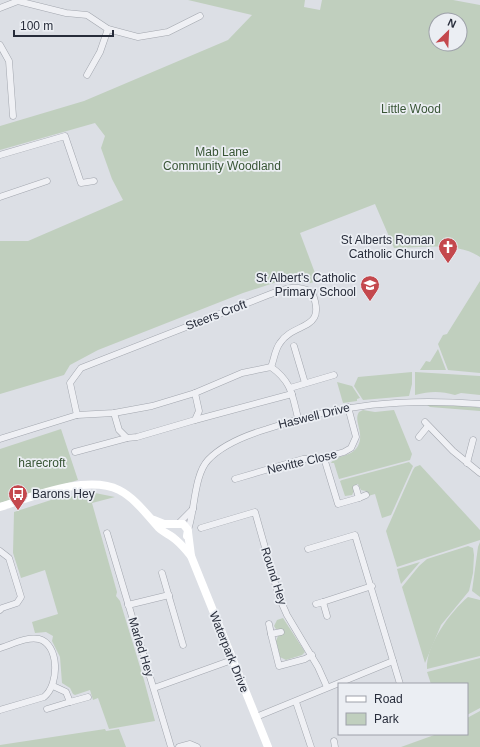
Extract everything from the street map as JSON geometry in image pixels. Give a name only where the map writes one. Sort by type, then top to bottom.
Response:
[{"type":"street","points":[[0,8],[18,1],[66,13],[87,15],[108,28],[138,37],[168,32],[200,16]]},
{"type":"street","points":[[87,75],[100,52],[108,28]]},
{"type":"street","points":[[0,45],[9,61],[13,116]]},
{"type":"street","points":[[0,155],[65,136],[81,183],[94,181]]},
{"type":"street","points":[[0,197],[47,181]]},
{"type":"street","name":"Steers Croft","points":[[77,415],[70,383],[80,368],[292,287],[302,288],[312,292],[317,305],[316,315],[309,324],[292,333],[280,343],[271,367]]},
{"type":"street","points":[[294,346],[305,383]]},
{"type":"street","points":[[0,439],[77,415],[114,413],[152,406],[195,393],[242,373],[271,367],[283,376],[290,388],[298,418]]},
{"type":"street","points":[[290,388],[334,375]]},
{"type":"street","points":[[195,393],[199,410],[195,420]]},
{"type":"street","points":[[75,452],[127,438],[137,437],[292,394]]},
{"type":"street","name":"Haswell Drive","points":[[188,531],[203,468],[210,458],[247,435],[298,418],[369,404],[422,401],[480,404]]},
{"type":"street","name":"Nevitte Close","points":[[235,479],[303,459],[324,458],[344,452],[351,448],[354,442],[355,431],[348,407]]},
{"type":"street","points":[[114,413],[119,430],[127,438]]},
{"type":"street","points":[[419,436],[426,424],[467,463],[480,473]]},
{"type":"street","points":[[467,463],[473,440]]},
{"type":"street","points":[[324,458],[338,504],[366,496]]},
{"type":"street","name":"Waterpark Drive","points":[[0,507],[68,488],[99,485],[111,487],[120,491],[151,518],[164,532],[175,539],[191,556]]},
{"type":"street","points":[[356,488],[359,498]]},
{"type":"street","points":[[188,531],[184,540],[175,539],[171,530],[193,509]]},
{"type":"street","name":"Round Hey","points":[[201,528],[255,512],[279,597],[287,615],[312,655],[327,687]]},
{"type":"street","name":"Waterpark Drive","points":[[151,518],[164,524],[183,524],[188,531],[191,556],[268,747]]},
{"type":"street","name":"Marled Hey","points":[[107,533],[171,747]]},
{"type":"street","points":[[308,549],[355,535],[372,586],[400,683]]},
{"type":"street","points":[[0,552],[9,558],[21,598],[18,603],[2,608],[0,612]]},
{"type":"street","points":[[162,573],[183,645]]},
{"type":"street","points":[[327,616],[319,603],[372,586]]},
{"type":"street","name":"Marled Hey","points":[[128,605],[169,595]]},
{"type":"street","points":[[269,624],[279,666],[312,655]]},
{"type":"street","points":[[272,634],[281,632]]},
{"type":"street","points":[[0,640],[1,648],[34,638],[44,641],[51,651],[54,660],[55,677],[50,692],[44,697],[0,710]]},
{"type":"street","name":"Marled Hey","points":[[154,688],[232,660]]},
{"type":"street","points":[[256,717],[296,702],[327,687],[393,661]]},
{"type":"street","points":[[53,686],[66,692],[70,702]]},
{"type":"street","points":[[47,709],[88,696]]},
{"type":"street","points":[[296,702],[311,747]]},
{"type":"street","points":[[179,747],[190,744],[197,747]]},
{"type":"green space","name":"Mab Lane Community Woodland","points":[[188,0],[305,0],[304,7],[320,10],[322,0],[453,0],[480,5],[480,257],[471,252],[450,247],[438,246],[394,248],[375,204],[300,233],[318,281],[310,283],[280,281],[243,293],[98,350],[70,365],[64,375],[0,394],[0,241],[28,241],[123,200],[112,179],[101,148],[105,136],[95,123],[0,150],[0,126],[84,101],[228,40],[252,15]]},
{"type":"green space","points":[[480,281],[480,373],[448,370],[438,344],[443,335],[447,334]]},
{"type":"green space","points":[[438,349],[446,370],[420,370],[426,361],[430,362]]},
{"type":"green space","points":[[412,372],[412,384],[409,396],[363,400],[354,386],[358,377]]},
{"type":"green space","points":[[415,372],[480,376],[480,395],[461,393],[455,395],[435,392],[415,395]]},
{"type":"green space","points":[[337,382],[352,386],[360,398],[357,399],[357,401],[343,403]]},
{"type":"green space","points":[[426,404],[476,407],[480,408],[480,411],[430,407]]},
{"type":"green space","points":[[363,410],[375,412],[394,410],[412,454],[410,460],[339,479],[334,463],[331,463],[337,458],[352,452],[358,446],[360,441],[360,432],[357,419],[359,412]]},
{"type":"green space","name":"harecroft","points":[[61,429],[78,480],[0,503],[0,449]]},
{"type":"green space","points":[[409,462],[413,466],[391,515],[382,518],[375,494],[368,496],[366,491],[361,490],[358,484],[353,486],[354,491],[352,495],[345,496],[340,481]]},
{"type":"green space","points":[[420,465],[480,530],[480,540],[397,567],[386,531],[413,470],[415,467]]},
{"type":"green space","points":[[95,493],[115,497],[92,503],[117,592],[116,596],[120,601],[155,721],[109,729],[98,698],[93,700],[90,690],[75,695],[70,688],[62,683],[60,657],[52,641],[53,636],[46,632],[35,633],[32,622],[58,614],[45,570],[21,578],[13,553],[14,512],[54,499]]},
{"type":"green space","points":[[480,542],[480,597],[472,591]]},
{"type":"green space","points":[[468,546],[473,548],[474,555],[473,573],[469,591],[441,625],[425,663],[402,587],[419,566],[427,559]]},
{"type":"green space","points":[[420,562],[401,584],[397,569]]},
{"type":"green space","points":[[468,597],[480,600],[480,656],[427,669],[427,660],[430,650],[440,630],[454,611]]},
{"type":"green space","points":[[283,618],[305,652],[302,655],[286,660],[280,657],[276,641],[278,636],[283,634],[282,629],[276,629],[274,626],[277,620]]},
{"type":"green space","points":[[480,658],[480,708],[468,714],[468,683],[431,683],[427,672]]},
{"type":"green space","points":[[480,711],[480,747],[401,747],[434,735],[468,735],[468,717]]},
{"type":"green space","points":[[105,729],[106,731],[119,729],[126,747],[0,747],[0,745]]},
{"type":"place","name":"St Alberts Roman Catholic Church","points":[[448,264]]},
{"type":"place","name":"St Albert's Catholic Primary School","points":[[370,302]]},
{"type":"place","name":"Barons Hey","points":[[18,511]]},
{"type":"park label","name":"Little Wood","points":[[411,109]]}]
